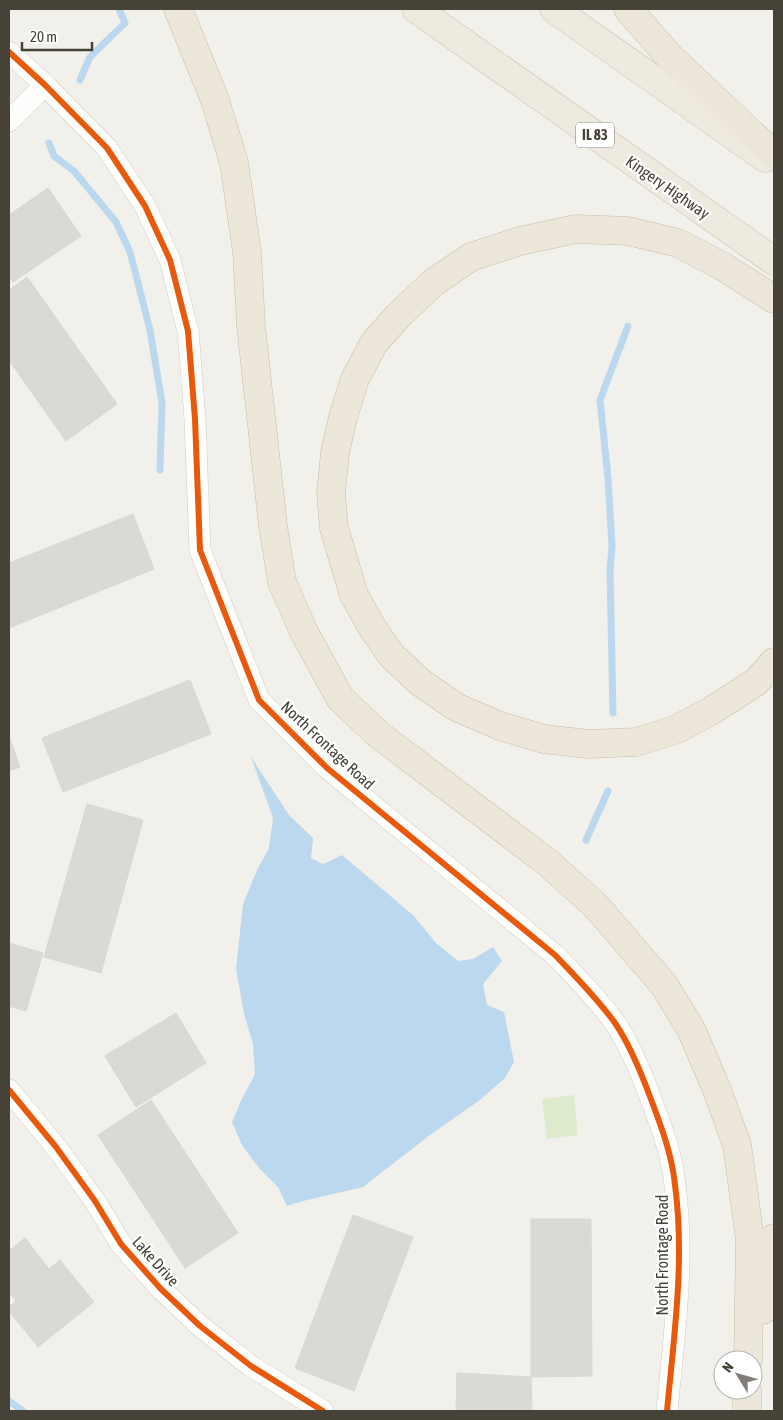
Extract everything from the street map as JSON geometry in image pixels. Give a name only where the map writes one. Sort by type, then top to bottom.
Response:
[{"type":"highway","points":[[178,9],[215,100],[234,163],[247,252],[251,326],[273,526],[282,582],[304,632],[340,698],[379,735],[547,862],[596,906],[664,985],[682,1014],[691,1029],[717,1090],[737,1145],[750,1239],[748,1350]]},
{"type":"highway","name":"Kingery Highway","points":[[416,9],[774,262]]},
{"type":"highway","points":[[554,9],[774,165]]},
{"type":"highway","points":[[628,9],[669,56],[774,155]]},
{"type":"highway","points":[[774,299],[722,266],[678,243],[628,231],[576,229],[520,241],[471,257],[434,282],[399,315],[374,343],[355,379],[343,417],[335,453],[331,493],[334,528],[354,595],[392,656],[420,682],[456,707],[500,726],[544,739],[588,744],[636,742],[675,730],[711,711],[756,682],[774,662]]},
{"type":"highway","points":[[756,1350],[774,1238]]},
{"type":"street","name":"North Frontage Road","points":[[9,52],[45,85],[107,148],[145,206],[170,260],[188,332],[195,419],[200,550],[259,700],[328,768],[555,955],[585,986],[616,1024],[637,1062],[662,1127],[675,1184],[679,1232],[679,1284],[667,1411]]},
{"type":"street","points":[[9,121],[45,85]]},
{"type":"street","name":"Lake Drive","points":[[9,1090],[56,1147],[95,1201],[121,1244],[161,1288],[200,1326],[251,1366],[324,1411]]},
{"type":"green space","points":[[574,1095],[578,1135],[547,1139],[542,1099]]},
{"type":"water","points":[[251,757],[289,815],[313,838],[311,858],[323,864],[342,855],[414,916],[436,943],[458,961],[473,959],[493,947],[502,961],[483,984],[487,1005],[504,1012],[514,1062],[505,1078],[480,1100],[430,1135],[363,1187],[287,1206],[278,1187],[259,1168],[242,1145],[232,1122],[255,1074],[253,1044],[244,1014],[236,969],[243,904],[258,868],[269,848],[273,818]]},
{"type":"building","points":[[48,188],[81,236],[13,282],[9,275],[9,215]]},
{"type":"building","points":[[27,277],[117,404],[66,441],[9,360],[9,290]]},
{"type":"building","points":[[133,514],[154,569],[9,628],[9,563]]},
{"type":"building","points":[[190,680],[211,734],[63,792],[42,738]]},
{"type":"building","points":[[9,736],[20,767],[9,771]]},
{"type":"building","points":[[87,804],[143,820],[101,973],[44,957]]},
{"type":"building","points":[[9,943],[43,953],[26,1011],[9,1006]]},
{"type":"building","points":[[176,1013],[206,1063],[136,1107],[105,1056]]},
{"type":"building","points":[[151,1100],[238,1233],[185,1268],[98,1135]]},
{"type":"building","points":[[353,1215],[413,1237],[354,1391],[295,1368]]},
{"type":"building","points":[[531,1219],[591,1219],[592,1376],[531,1377]]},
{"type":"building","points":[[25,1238],[49,1269],[60,1260],[94,1302],[38,1347],[9,1311],[9,1307],[16,1301],[9,1293],[9,1251]]},
{"type":"building","points":[[457,1373],[531,1377],[532,1411],[456,1411]]},
{"type":"waterway","points":[[80,80],[90,57],[125,23],[119,9]]},
{"type":"waterway","points":[[49,143],[54,156],[74,171],[116,222],[130,252],[150,330],[162,403],[160,470]]},
{"type":"waterway","points":[[613,713],[610,571],[612,546],[608,478],[600,400],[628,326]]},
{"type":"waterway","points":[[586,840],[608,791]]},
{"type":"waterway","points":[[9,1401],[23,1411]]},
{"type":"cycle path","points":[[9,52],[45,85],[107,148],[145,206],[170,260],[188,331],[195,419],[200,550],[259,700],[327,768],[555,955],[608,1014],[630,1049],[642,1076],[668,1150],[678,1213],[679,1270],[667,1411]]},
{"type":"cycle path","points":[[9,1090],[56,1147],[95,1201],[121,1244],[161,1289],[200,1326],[251,1366],[323,1411]]}]
